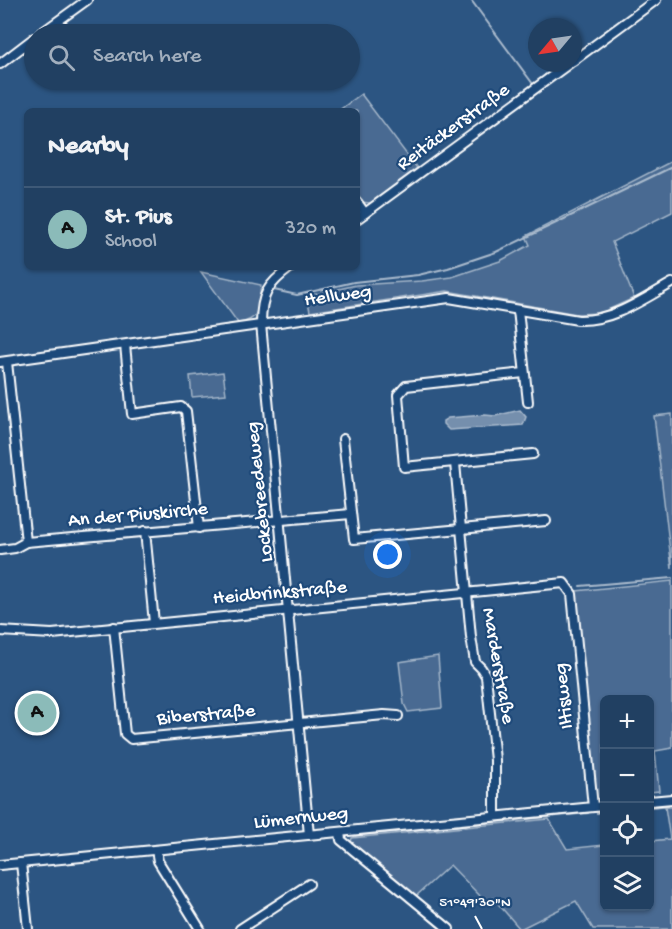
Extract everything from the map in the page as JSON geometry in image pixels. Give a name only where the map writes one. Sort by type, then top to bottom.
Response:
[{"type":"street","points":[[54,24],[87,0]]},
{"type":"street","name":"Reitäckerstraße","points":[[582,55],[656,0]]},
{"type":"street","points":[[0,64],[24,46]]},
{"type":"street","name":"Reitäckerstraße","points":[[360,217],[558,72]]},
{"type":"street","points":[[360,206],[365,213]]},
{"type":"street","points":[[261,324],[266,292],[270,283],[287,270]]},
{"type":"street","name":"Hellweg","points":[[3,362],[449,298],[578,320],[604,319],[672,284]]},
{"type":"street","points":[[518,310],[528,402]]},
{"type":"street","name":"Lockebreedeweg","points":[[261,324],[309,835]]},
{"type":"street","points":[[125,345],[132,414],[182,407],[186,411],[199,528]]},
{"type":"street","points":[[3,362],[26,542]]},
{"type":"street","points":[[524,373],[406,386],[398,395],[402,440],[405,467],[533,454]]},
{"type":"street","points":[[343,439],[354,539],[546,521]]},
{"type":"street","name":"Marderstraße","points":[[454,463],[475,662],[486,676],[495,760],[495,816]]},
{"type":"street","name":"An der Piuskirche","points":[[0,550],[15,548],[26,542],[351,514]]},
{"type":"street","points":[[145,531],[154,623]]},
{"type":"street","name":"Heidbrinkstraße","points":[[0,631],[52,634],[564,584]]},
{"type":"street","name":"Iltisweg","points":[[564,584],[572,594],[592,807]]},
{"type":"street","name":"Biberstraße","points":[[114,627],[126,736],[130,739],[384,715],[398,716]]},
{"type":"street","points":[[654,801],[672,799]]},
{"type":"street","name":"Lümernweg","points":[[0,865],[600,806]]},
{"type":"street","points":[[340,832],[341,840],[449,929]]},
{"type":"street","points":[[156,850],[158,861],[200,929]]},
{"type":"street","points":[[21,863],[28,929]]},
{"type":"street","points":[[240,929],[309,884]]},
{"type":"shaded area","points":[[361,94],[417,168],[370,203],[360,201],[360,108],[342,108]]},
{"type":"shaded area","points":[[672,161],[672,212],[612,242],[634,298],[601,313],[577,314],[447,291],[310,312],[307,296],[356,285],[452,277],[500,261],[530,245],[526,236]]},
{"type":"shaded area","points":[[201,272],[261,285],[259,305],[255,315],[251,319],[238,323]]},
{"type":"shaded area","points":[[223,372],[226,394],[192,397],[190,376]]},
{"type":"shaded area","points":[[520,410],[526,417],[523,425],[449,430],[443,424],[443,421],[448,418],[495,416]]},
{"type":"shaded area","points":[[672,414],[672,569],[654,416]]},
{"type":"shaded area","points":[[672,581],[672,748],[655,751],[659,791],[654,792],[654,695],[600,695],[600,798],[595,799],[576,591]]},
{"type":"shaded area","points":[[438,656],[442,708],[408,712],[404,704],[399,662]]},
{"type":"shaded area","points":[[665,807],[672,807],[672,929],[593,929],[576,901],[520,929],[493,898],[486,902],[450,865],[415,897],[351,842],[352,838],[549,819],[567,849],[600,845],[600,911],[654,911],[654,841],[670,839]]},
{"type":"waterway","points":[[471,0],[533,84]]},
{"type":"waterway","points":[[582,49],[634,11]]},
{"type":"waterway","points":[[545,75],[549,72]]},
{"type":"waterway","points":[[274,290],[297,295],[354,282],[418,275],[448,268],[496,252],[672,167]]},
{"type":"waterway","points":[[642,305],[672,288]]},
{"type":"waterway","points":[[580,586],[672,578]]},
{"type":"waterway","points":[[654,807],[672,805]]},
{"type":"waterway","points":[[354,836],[588,813]]},
{"type":"waterway","points":[[391,887],[441,929]]},
{"type":"place","name":"St. Pius","points":[[37,713]]}]
